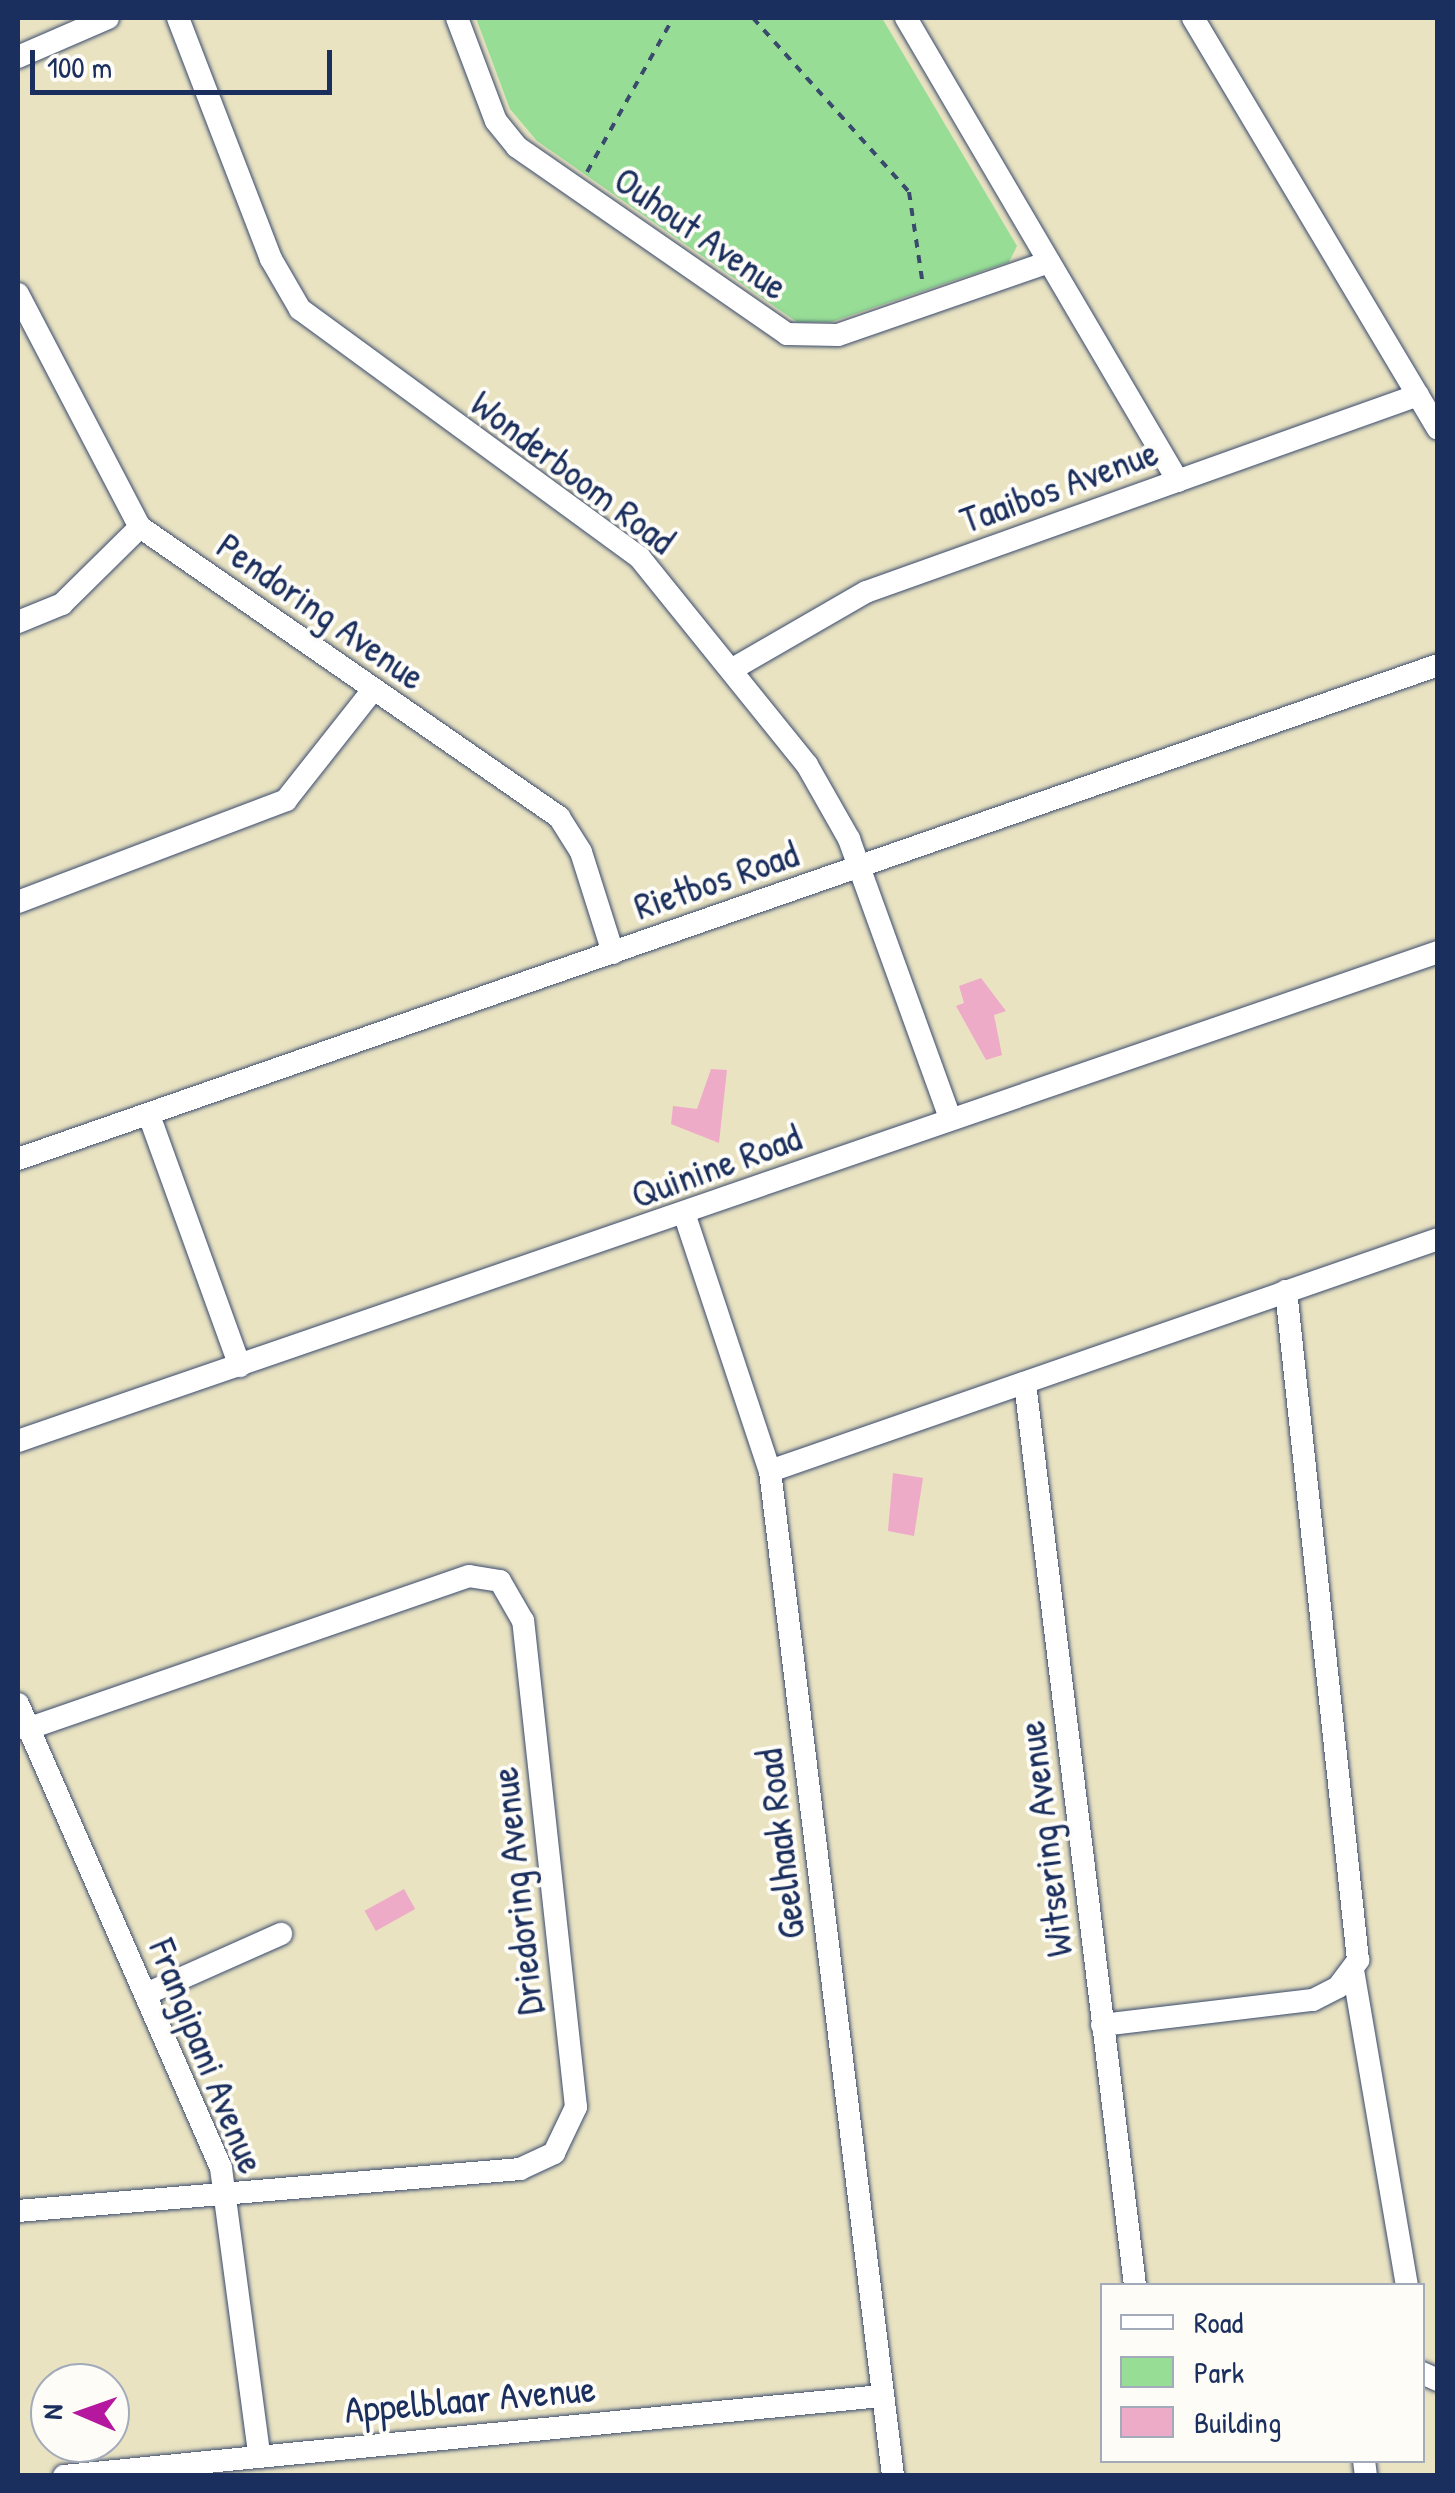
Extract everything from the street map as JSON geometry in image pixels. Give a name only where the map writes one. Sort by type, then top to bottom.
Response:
[{"type":"street","points":[[18,57],[108,18]]},
{"type":"street","name":"Wonderboom Road","points":[[178,18],[271,259],[300,309],[640,558],[736,667],[831,801],[860,868],[950,1118]]},
{"type":"street","name":"Ouhout Avenue","points":[[457,18],[502,130],[578,190],[787,334],[829,338],[1049,262]]},
{"type":"street","points":[[906,18],[1178,480]]},
{"type":"street","points":[[1192,18],[1438,429]]},
{"type":"street","name":"Pendoring Avenue","points":[[18,294],[140,528],[559,816],[582,852],[613,953]]},
{"type":"street","name":"Taaibos Avenue","points":[[736,667],[866,592],[1418,396]]},
{"type":"street","points":[[18,622],[62,604],[140,528]]},
{"type":"street","name":"Rietbos Road","points":[[18,1160],[1438,665]]},
{"type":"street","points":[[18,902],[286,800],[372,691]]},
{"type":"street","name":"Quinine Road","points":[[18,1442],[685,1216],[950,1118],[1438,952]]},
{"type":"street","points":[[149,1115],[240,1366]]},
{"type":"street","name":"Geelhaak Road","points":[[685,1216],[770,1471],[893,2476]]},
{"type":"street","points":[[770,1471],[1438,1239]]},
{"type":"street","points":[[1286,1291],[1362,1933],[1353,1970],[1406,2283]]},
{"type":"street","name":"Witsering Avenue","points":[[1026,1383],[1135,2283]]},
{"type":"street","name":"Driedoring Avenue","points":[[18,2212],[520,2169],[554,2153],[572,2129],[517,1600],[500,1581],[469,1576],[26,1729]]},
{"type":"street","name":"Frangipani Avenue","points":[[18,1704],[146,1994],[228,2196],[258,2454]]},
{"type":"street","points":[[146,1994],[281,1934]]},
{"type":"street","points":[[1102,2025],[1313,2000],[1353,1970]]},
{"type":"street","name":"Appelblaar Avenue","points":[[64,2476],[258,2454],[882,2396]]},
{"type":"path","points":[[578,190],[673,18]]},
{"type":"path","points":[[753,18],[910,192],[924,305]]},
{"type":"green space","points":[[476,18],[882,18],[1017,246],[1009,262],[831,322],[797,322],[537,141],[510,109]]},
{"type":"building","points":[[981,978],[1006,1011],[994,1015],[1002,1055],[986,1060],[956,1006],[964,1003],[959,986]]},
{"type":"building","points":[[711,1069],[727,1070],[719,1143],[671,1124],[673,1106],[697,1109]]},
{"type":"building","points":[[893,1473],[923,1478],[914,1536],[888,1531]]},
{"type":"building","points":[[404,1889],[415,1909],[376,1931],[365,1911]]}]
